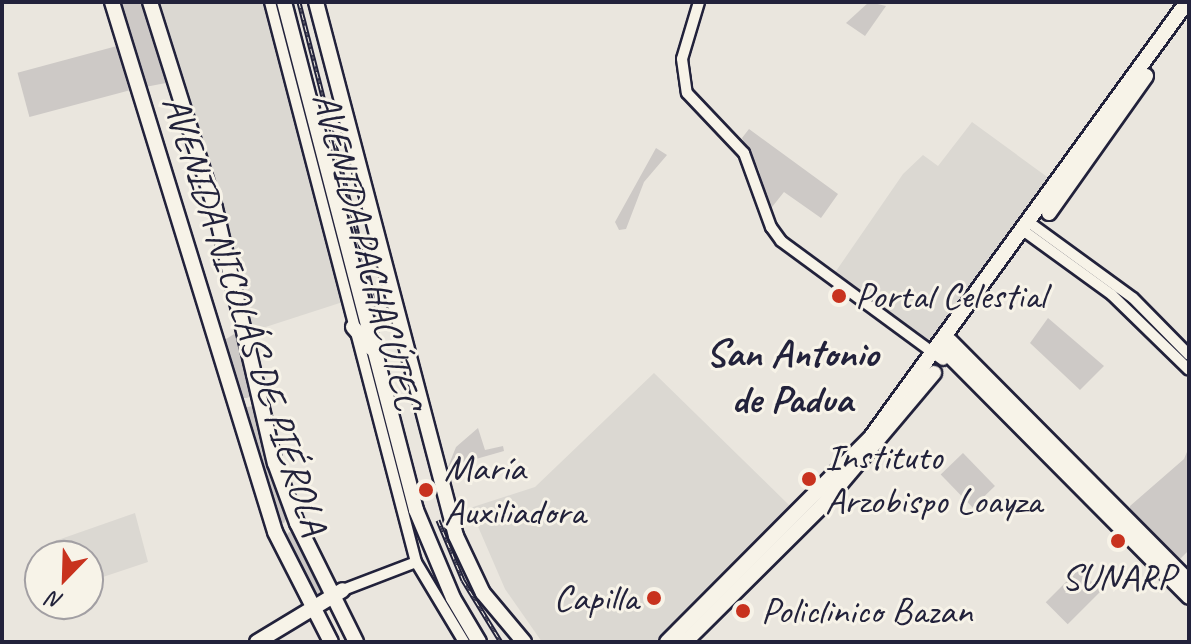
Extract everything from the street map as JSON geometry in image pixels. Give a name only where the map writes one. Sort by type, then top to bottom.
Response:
[{"type":"main road","name":"AVENIDA NICOLÁS DE PIÉROLA","points":[[112,2],[275,532],[331,642]]},
{"type":"main road","name":"AVENIDA NICOLÁS DE PIÉROLA","points":[[150,2],[215,208],[275,463],[338,593],[356,642]]},
{"type":"main road","name":"AVENIDA PACHACÚTEC","points":[[284,2],[387,405],[422,526],[453,598],[479,642]]},
{"type":"main road","name":"AVENIDA PACHACÚTEC","points":[[316,2],[446,506],[483,593]]},
{"type":"main road","points":[[667,642],[712,606],[856,469],[1031,229],[1187,2]]},
{"type":"main road","points":[[1031,229],[1189,15]]},
{"type":"main road","points":[[353,327],[373,351]]},
{"type":"main road","points":[[945,350],[1189,582]]},
{"type":"main road","points":[[945,350],[1189,597]]},
{"type":"main road","points":[[381,425],[387,405]]},
{"type":"main road","points":[[257,642],[338,593]]},
{"type":"main road","points":[[483,593],[514,642]]},
{"type":"main road","points":[[483,593],[524,642]]},
{"type":"main road","points":[[685,642],[712,606]]},
{"type":"street","name":"AVENIDA PACHACÚTEC","points":[[270,2],[416,562],[464,642]]},
{"type":"street","points":[[699,2],[682,59],[687,93],[744,153],[771,227],[781,241],[945,350]]},
{"type":"street","points":[[1031,229],[1133,298],[1189,355]]},
{"type":"street","points":[[1031,229],[1112,295],[1189,370]]},
{"type":"street","points":[[338,593],[416,562]]},
{"type":"shaded area","points":[[115,2],[145,2],[166,83],[145,87]]},
{"type":"shaded area","points":[[155,2],[273,2],[349,300],[253,331]]},
{"type":"shaded area","points":[[869,2],[886,6],[865,36],[846,23]]},
{"type":"shaded area","points":[[117,46],[129,90],[29,117],[18,73]]},
{"type":"shaded area","points":[[972,122],[1050,179],[930,344],[834,274],[903,174],[923,155],[938,166]]},
{"type":"shaded area","points":[[749,129],[838,194],[821,218],[784,192],[768,212],[759,170],[742,138]]},
{"type":"shaded area","points":[[656,148],[667,155],[644,182],[626,229],[619,230],[615,222]]},
{"type":"shaded area","points":[[1048,318],[1104,366],[1080,390],[1030,343]]},
{"type":"shaded area","points":[[234,334],[240,337],[253,395],[247,398],[240,398],[223,341]]},
{"type":"shaded area","points":[[654,373],[790,506],[790,512],[657,642],[542,642],[505,589],[470,508],[535,487]]},
{"type":"shaded area","points":[[252,406],[288,516],[284,523],[279,523],[244,408]]},
{"type":"shaded area","points":[[478,428],[485,450],[503,446],[504,451],[448,467],[456,447]]},
{"type":"shaded area","points":[[1189,447],[1189,550],[1180,559],[1130,513],[1130,506],[1184,459]]},
{"type":"shaded area","points":[[963,453],[995,486],[973,508],[941,475]]},
{"type":"shaded area","points":[[135,513],[148,562],[104,577],[104,540],[58,540]]},
{"type":"shaded area","points":[[289,532],[296,533],[325,594],[320,597],[314,597],[284,538]]},
{"type":"shaded area","points":[[1079,569],[1101,591],[1068,624],[1046,602]]},
{"type":"railway","points":[[299,2],[382,330]]},
{"type":"railway","points":[[438,520],[463,580],[501,642]]},
{"type":"place","name":"Portal Celestial","points":[[839,296]]},
{"type":"place","name":"Instituto Arzobispo Loayza","points":[[809,479]]},
{"type":"place","name":"María Auxiliadora","points":[[426,490]]},
{"type":"place","name":"SUNARP","points":[[1118,541]]},
{"type":"place","name":"Capilla","points":[[654,598]]},
{"type":"place","name":"Policlinico Bazan","points":[[743,611]]},
{"type":"district","name":"San Antonio de Padua","points":[[792,376]]}]
